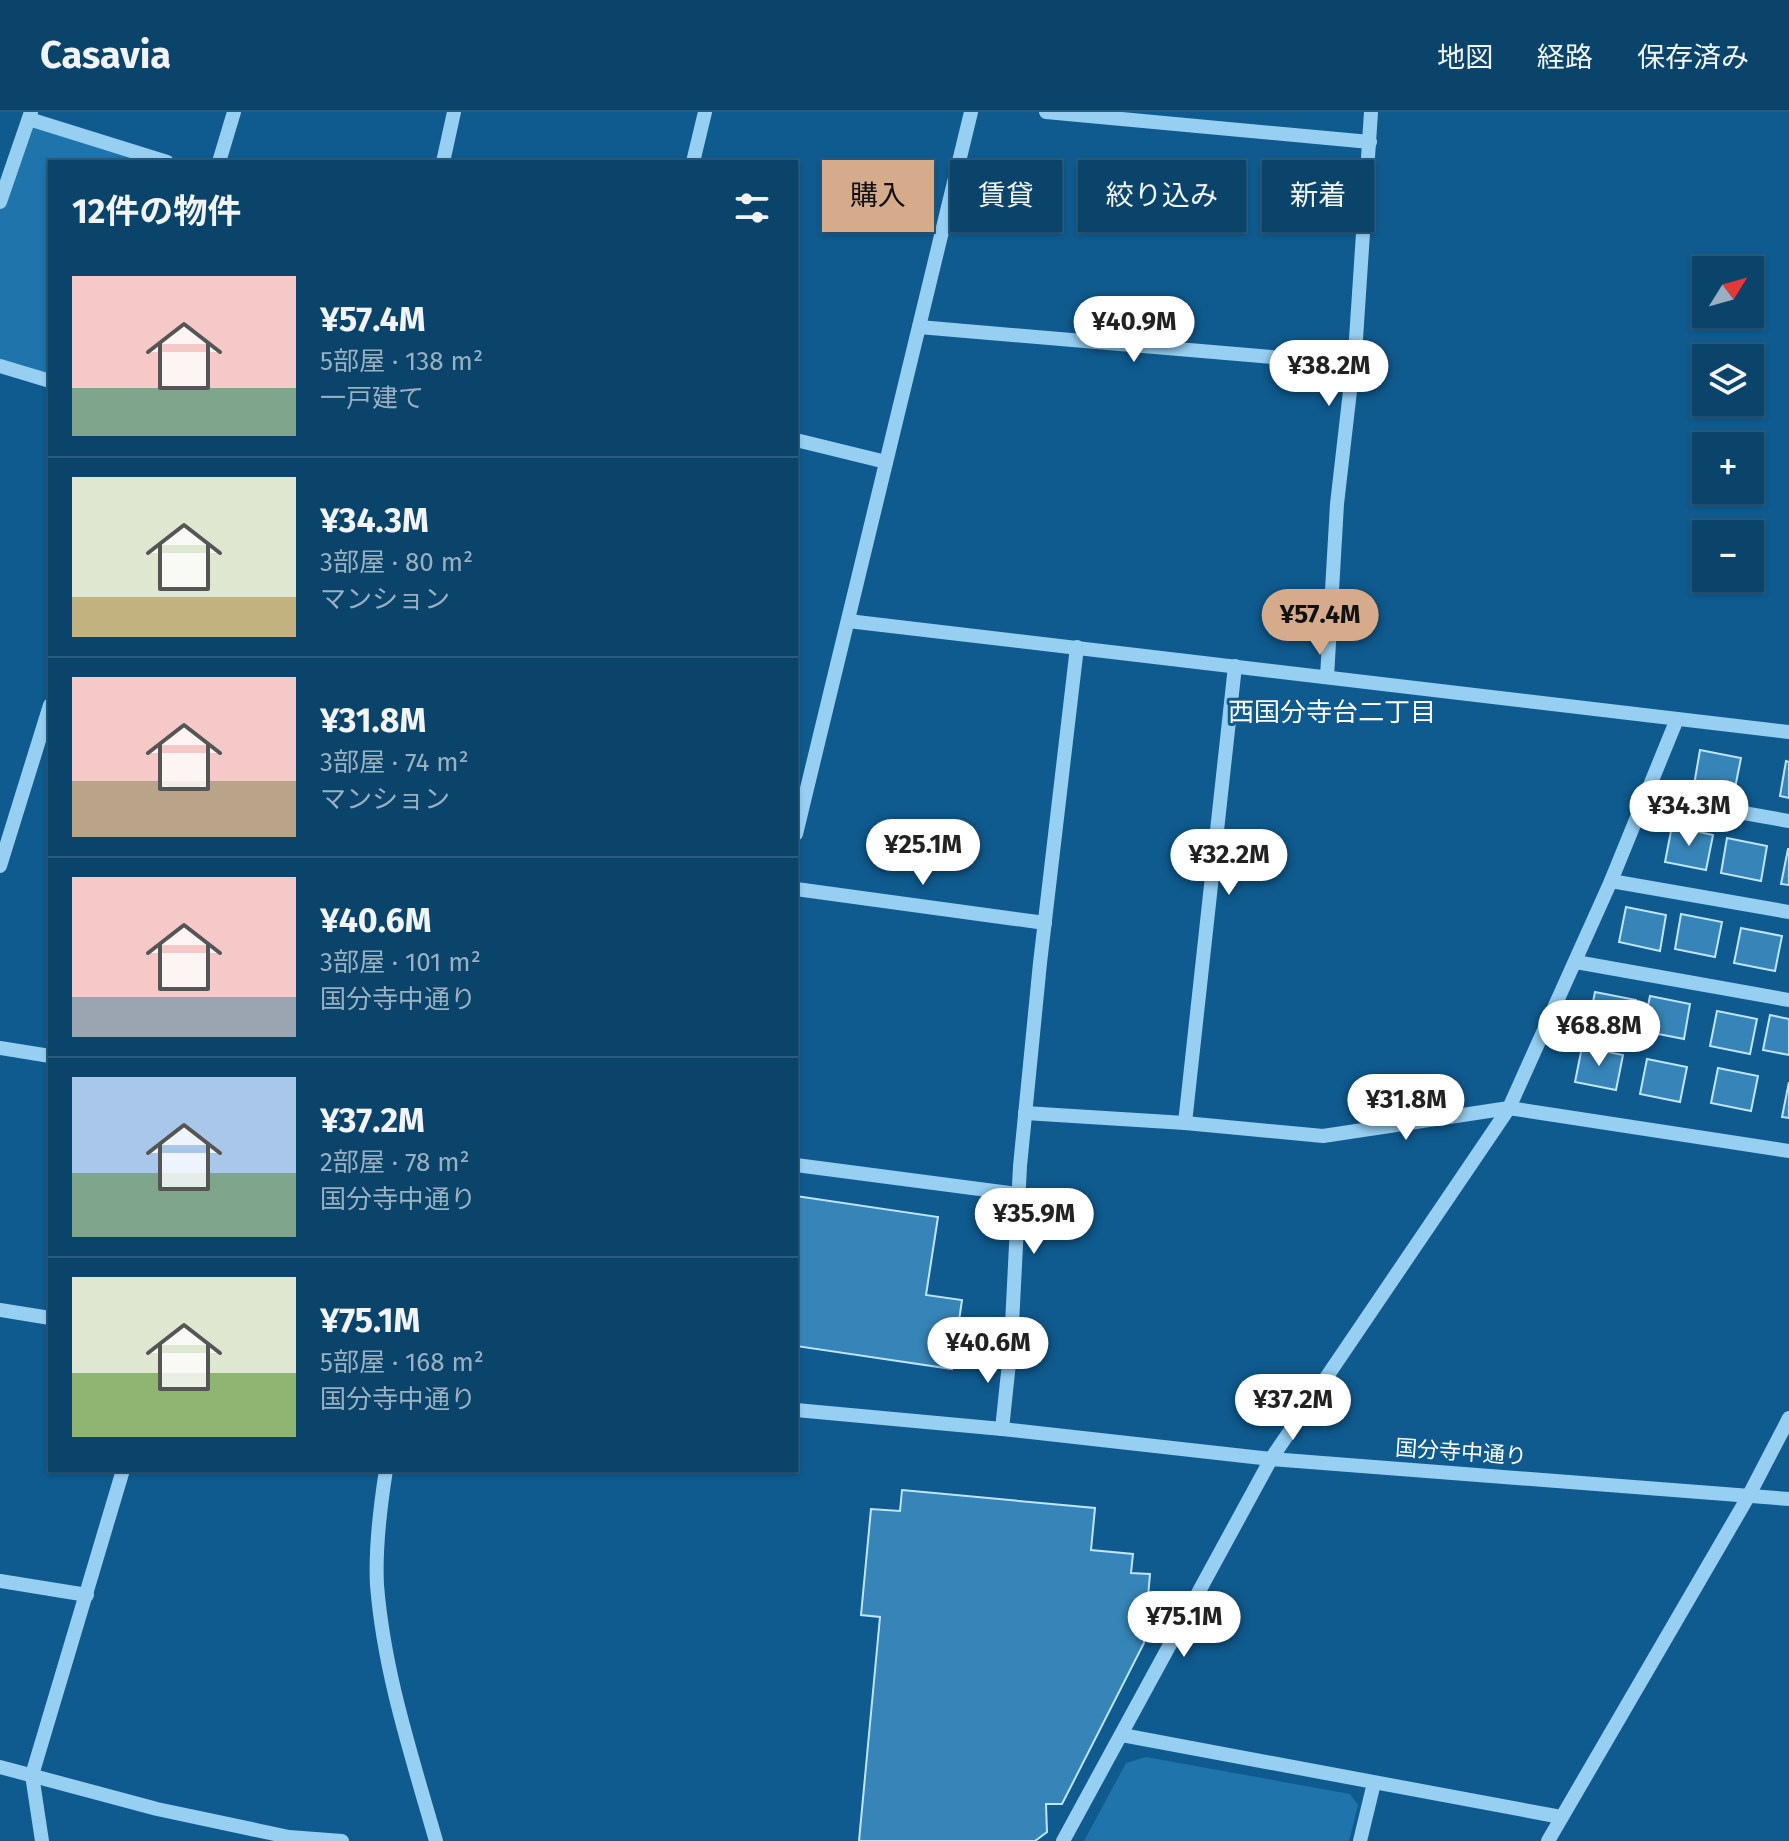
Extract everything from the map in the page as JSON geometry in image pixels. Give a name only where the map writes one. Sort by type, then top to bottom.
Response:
[{"type":"street","points":[[220,160],[234,112]]},
{"type":"street","points":[[443,160],[454,112]]},
{"type":"street","points":[[693,160],[705,112]]},
{"type":"street","points":[[798,826],[971,112]]},
{"type":"street","points":[[1046,112],[1370,142]]},
{"type":"street","points":[[1327,677],[1337,504],[1353,364],[1371,112]]},
{"type":"street","points":[[0,202],[30,115],[161,160]]},
{"type":"street","points":[[919,327],[1353,364]]},
{"type":"street","points":[[0,366],[48,380]]},
{"type":"street","points":[[798,440],[886,462]]},
{"type":"street","points":[[848,621],[1789,732]]},
{"type":"street","points":[[1002,1429],[1011,1344],[1025,1113],[1077,647]]},
{"type":"street","points":[[1185,1123],[1235,666]]},
{"type":"street","points":[[0,866],[48,711]]},
{"type":"street","points":[[1063,1841],[1271,1459],[1509,1108],[1611,881],[1677,719]]},
{"type":"street","points":[[1647,796],[1789,821]]},
{"type":"street","points":[[1611,881],[1789,912]]},
{"type":"street","points":[[798,889],[1045,923]]},
{"type":"street","points":[[1576,962],[1789,1000]]},
{"type":"street","points":[[0,1048],[48,1056]]},
{"type":"street","points":[[1025,1113],[1323,1136],[1509,1108],[1789,1151]]},
{"type":"street","points":[[798,1165],[1018,1194]]},
{"type":"street","points":[[0,1310],[48,1318]]},
{"type":"street","name":"国分寺中通り","points":[[798,1410],[1271,1459],[1789,1499]]},
{"type":"street","points":[[1548,1841],[1748,1497],[1789,1418]]},
{"type":"street","points":[[42,1841],[32,1775],[122,1472]]},
{"type":"street","points":[[386,1472],[378,1528],[377,1585],[397,1706],[436,1841]]},
{"type":"street","points":[[0,1581],[87,1595]]},
{"type":"street","points":[[1122,1735],[1561,1817]]},
{"type":"street","points":[[0,1767],[157,1809],[289,1839],[342,1841]]},
{"type":"street","points":[[1360,1841],[1374,1783]]},
{"type":"shaded area","points":[[29,119],[161,160],[48,160],[48,380],[0,366],[0,202]]},
{"type":"shaded area","points":[[1146,1757],[1350,1794],[1358,1805],[1349,1841],[1084,1841],[1126,1763]]},
{"type":"building","points":[[1700,750],[1741,758],[1734,793],[1694,785]]},
{"type":"building","points":[[1786,761],[1789,762],[1789,798],[1780,796]]},
{"type":"building","points":[[1672,826],[1713,835],[1706,870],[1665,862]]},
{"type":"building","points":[[1727,838],[1767,846],[1761,881],[1721,873]]},
{"type":"building","points":[[1789,849],[1789,885],[1781,884]]},
{"type":"building","points":[[1626,907],[1666,915],[1660,951],[1619,942]]},
{"type":"building","points":[[1681,914],[1722,922],[1715,957],[1675,949]]},
{"type":"building","points":[[1741,928],[1782,936],[1775,971],[1734,963]]},
{"type":"building","points":[[1595,992],[1636,1000],[1629,1035],[1588,1027]]},
{"type":"building","points":[[1650,996],[1690,1004],[1684,1039],[1643,1031]]},
{"type":"building","points":[[1717,1011],[1757,1019],[1750,1054],[1710,1046]]},
{"type":"building","points":[[1770,1015],[1789,1019],[1789,1055],[1763,1050]]},
{"type":"building","points":[[1582,1047],[1623,1055],[1616,1090],[1575,1082]]},
{"type":"building","points":[[1647,1059],[1687,1067],[1680,1102],[1640,1094]]},
{"type":"building","points":[[1718,1068],[1758,1076],[1751,1111],[1711,1103]]},
{"type":"building","points":[[1789,1082],[1789,1118],[1782,1117]]},
{"type":"building","points":[[798,1196],[938,1217],[926,1295],[962,1300],[952,1369],[798,1346]]},
{"type":"building","points":[[902,1490],[1095,1508],[1091,1550],[1133,1554],[1131,1573],[1150,1574],[1144,1643],[1062,1804],[1046,1804],[1047,1832],[1035,1841],[859,1841],[880,1617],[861,1615],[871,1509],[900,1511]]},
{"type":"district","name":"西国分寺台二丁目","points":[[1332,712]]}]
